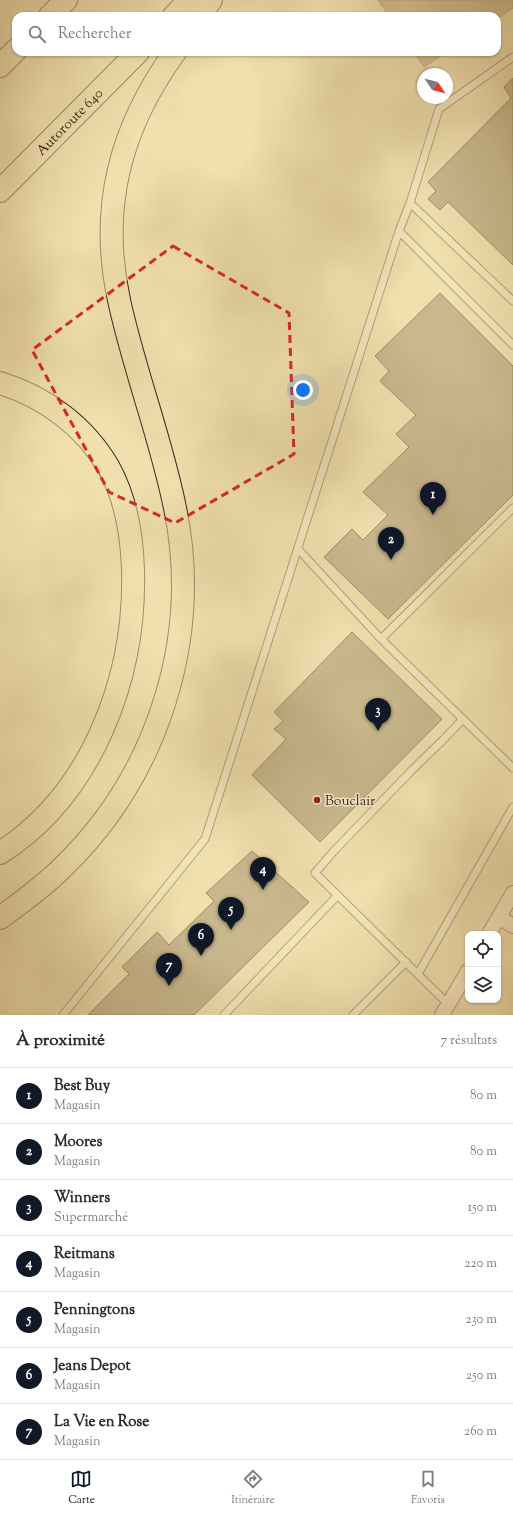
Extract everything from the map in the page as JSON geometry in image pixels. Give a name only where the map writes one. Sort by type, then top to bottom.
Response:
[{"type":"highway","points":[[54,12],[66,0]]},
{"type":"highway","points":[[178,12],[190,0]]},
{"type":"highway","points":[[203,12],[211,0]]},
{"type":"highway","points":[[0,66],[12,54]]},
{"type":"highway","name":"Autoroute 640","points":[[0,191],[134,56]]},
{"type":"highway","points":[[0,918],[63,868],[84,845],[106,817],[133,776],[148,745],[167,696],[176,660],[183,591],[183,560],[179,529],[171,487],[118,298],[113,262],[111,224],[118,171],[129,134],[144,101],[172,56]]},
{"type":"highway","points":[[0,383],[30,394],[57,410],[82,432],[101,456],[116,484],[126,514],[132,548],[134,579],[132,614],[127,654],[114,701],[98,739],[78,774],[54,805],[28,833],[0,853]]},
{"type":"street","points":[[491,931],[513,893]]},
{"type":"street","points":[[499,917],[513,926]]},
{"type":"street","points":[[446,1010],[465,976]]},
{"type":"lane","points":[[62,1015],[205,839],[399,231],[410,202],[438,109],[513,57]]},
{"type":"lane","points":[[410,202],[513,301]]},
{"type":"lane","points":[[399,231],[513,346]]},
{"type":"lane","points":[[381,639],[513,508]]},
{"type":"lane","points":[[298,549],[381,639],[513,768]]},
{"type":"lane","points":[[446,1010],[418,974],[315,873],[333,852],[463,719]]},
{"type":"lane","points":[[418,974],[513,807]]},
{"type":"lane","points":[[224,1015],[338,896]]},
{"type":"lane","points":[[353,1015],[406,962]]},
{"type":"highlighted area","points":[[173,246],[289,313],[294,454],[175,523],[109,492],[32,350]]},
{"type":"shaded area","points":[[378,0],[513,0],[513,8],[501,16],[501,12],[386,12]]},
{"type":"shaded area","points":[[417,56],[441,56],[424,67]]},
{"type":"building","points":[[513,78],[513,265],[448,202],[440,210],[428,199],[436,191],[428,182],[511,98],[504,87]]},
{"type":"building","points":[[440,293],[513,366],[513,495],[388,619],[324,557],[352,529],[363,540],[388,515],[363,492],[409,447],[396,434],[416,415],[380,381],[389,371],[375,356]]},
{"type":"building","points":[[352,632],[442,719],[320,842],[252,775],[286,739],[274,729],[283,721],[274,712]]},
{"type":"building","points":[[252,851],[309,902],[194,1015],[88,1015],[129,974],[122,967],[157,932],[169,945],[214,901],[206,893]]},
{"type":"place","name":"Best Buy","points":[[433,515]]},
{"type":"place","name":"Moores","points":[[391,560]]},
{"type":"place","name":"Winners","points":[[378,731]]},
{"type":"place","name":"Bouclair","points":[[317,800]]},
{"type":"place","name":"Reitmans","points":[[263,890]]},
{"type":"place","name":"Penningtons","points":[[231,930]]},
{"type":"place","name":"Jeans Depot","points":[[201,956]]},
{"type":"place","name":"La Vie en Rose","points":[[169,986]]}]
